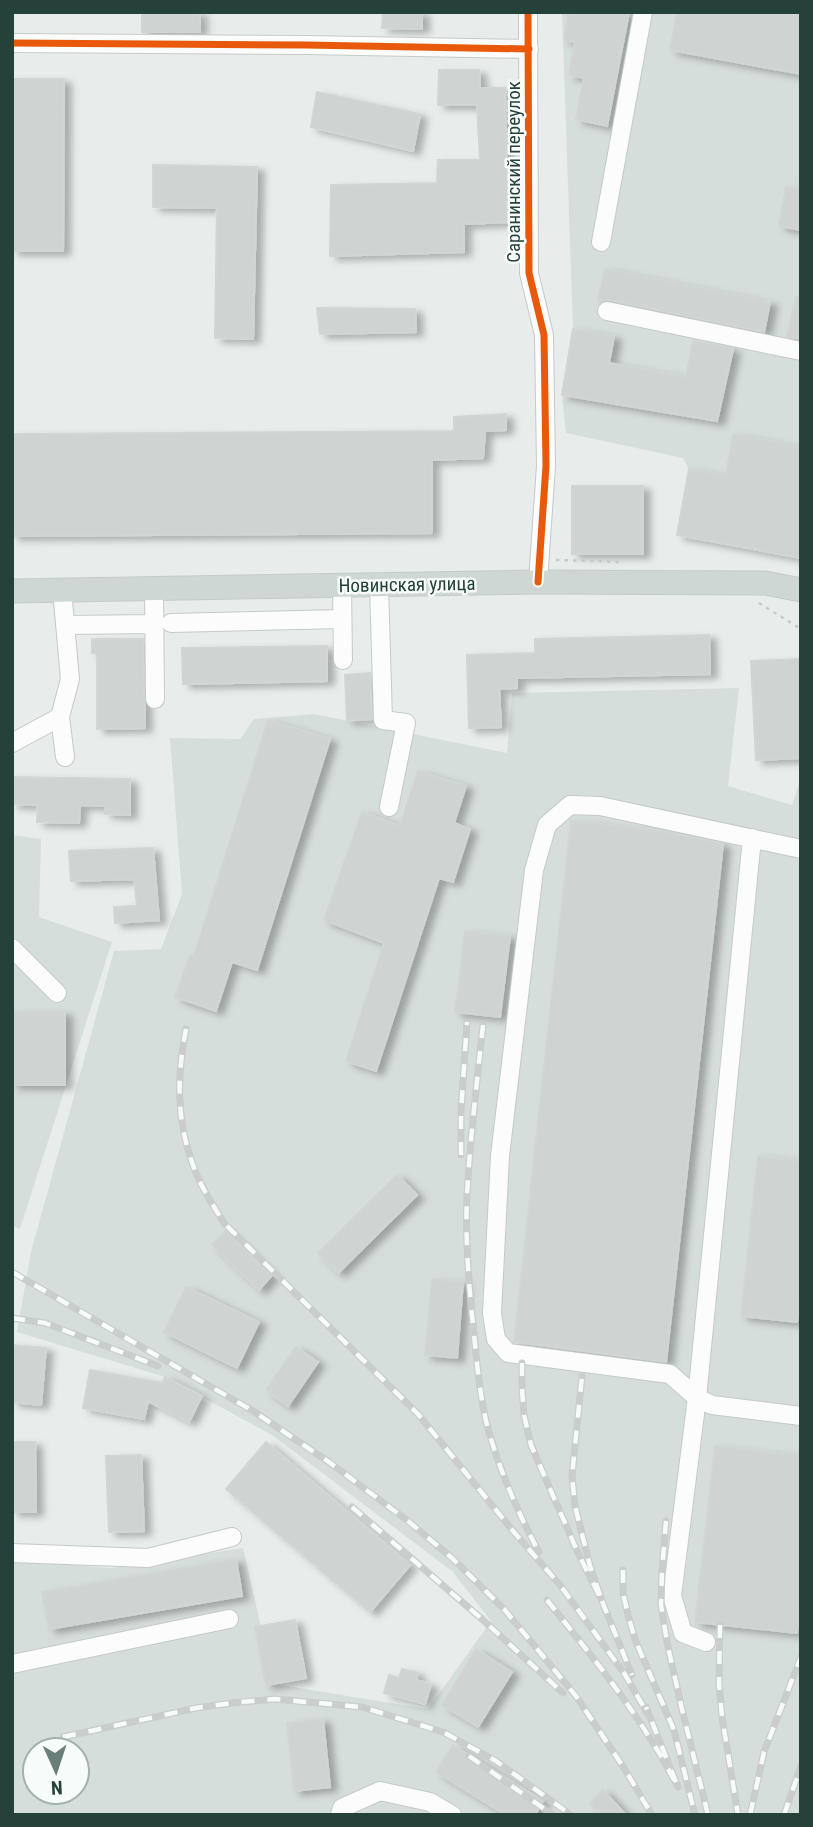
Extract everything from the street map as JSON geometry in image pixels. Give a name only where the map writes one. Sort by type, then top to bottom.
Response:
[{"type":"main road","name":"Новинская улица","points":[[12,591],[538,582],[765,583],[801,590]]},
{"type":"street","name":"Саранинский переулок","points":[[528,12],[529,273],[544,335],[546,466],[538,582]]},
{"type":"street","points":[[601,242],[643,12]]},
{"type":"street","points":[[12,43],[529,49]]},
{"type":"street","points":[[607,311],[801,351]]},
{"type":"street","points":[[379,585],[383,720],[406,723],[389,807]]},
{"type":"street","points":[[342,586],[343,660]]},
{"type":"street","points":[[154,589],[163,623],[155,699]]},
{"type":"street","points":[[62,590],[70,679],[60,717],[65,757]]},
{"type":"street","points":[[65,625],[342,619]]},
{"type":"street","points":[[12,743],[60,717]]},
{"type":"street","points":[[801,849],[600,806],[570,805],[547,825],[534,870],[500,1156],[492,1313],[496,1339],[508,1353],[670,1374],[697,1398],[712,1405],[801,1416]]},
{"type":"street","points":[[706,1642],[683,1633],[672,1596],[697,1398],[752,838]]},
{"type":"street","points":[[12,948],[57,993]]},
{"type":"street","points":[[12,1553],[148,1558],[232,1537]]},
{"type":"street","points":[[12,1664],[229,1619]]},
{"type":"street","points":[[340,1815],[342,1808],[380,1791],[430,1802],[452,1815]]},
{"type":"path","points":[[757,601],[801,629]]},
{"type":"shaded area","points":[[562,12],[801,12],[801,556],[677,535],[689,469],[683,458],[566,433],[562,395],[573,329]]},
{"type":"shaded area","points":[[739,688],[728,786],[792,805],[801,778],[801,1815],[12,1815],[12,1560],[111,1568],[243,1548],[274,1684],[428,1709],[491,1621],[453,1572],[272,1435],[165,1377],[17,1332],[31,1252],[114,951],[161,949],[182,894],[170,738],[240,739],[254,719],[314,714],[507,753],[512,693]]},
{"type":"shaded area","points":[[12,835],[41,839],[39,917],[112,942],[20,1229],[12,1225]]},
{"type":"building","points":[[142,12],[200,12],[200,32],[142,32]]},
{"type":"building","points":[[383,12],[422,12],[422,29],[382,28]]},
{"type":"building","points":[[569,12],[629,12],[607,126],[576,119],[584,78],[569,75],[575,42],[564,40]]},
{"type":"building","points":[[677,12],[801,12],[801,74],[670,50]]},
{"type":"building","points":[[439,70],[479,70],[480,88],[505,88],[508,222],[464,224],[464,252],[330,256],[331,185],[437,183],[438,160],[480,160],[477,105],[438,105]]},
{"type":"building","points":[[12,79],[64,79],[63,251],[12,251]]},
{"type":"building","points":[[317,92],[420,114],[413,151],[311,127]]},
{"type":"building","points":[[153,165],[257,167],[253,339],[215,338],[217,208],[153,207]]},
{"type":"building","points":[[786,187],[801,189],[801,230],[779,226]]},
{"type":"building","points":[[605,269],[770,302],[764,332],[598,300]]},
{"type":"building","points":[[796,297],[801,297],[801,339],[787,336]]},
{"type":"building","points":[[317,308],[415,309],[416,332],[320,334]]},
{"type":"building","points":[[573,329],[614,336],[609,363],[686,377],[693,340],[733,349],[717,421],[562,395]]},
{"type":"building","points":[[506,414],[506,430],[485,431],[483,458],[432,460],[432,533],[12,536],[12,434],[454,431],[454,417]]},
{"type":"building","points":[[733,434],[801,447],[801,558],[677,535],[689,469],[726,476]]},
{"type":"building","points":[[572,486],[643,486],[643,554],[572,554]]},
{"type":"building","points":[[709,635],[710,674],[517,678],[517,688],[499,689],[501,727],[469,728],[467,655],[535,653],[535,639]]},
{"type":"building","points":[[92,639],[143,639],[145,728],[97,729],[97,653],[92,653]]},
{"type":"building","points":[[327,646],[327,681],[183,684],[182,648]]},
{"type":"building","points":[[801,659],[801,758],[756,760],[751,661]]},
{"type":"building","points":[[370,673],[372,719],[347,720],[345,675]]},
{"type":"building","points":[[268,720],[330,739],[257,970],[232,962],[216,1011],[175,997],[190,955],[194,956]]},
{"type":"building","points":[[418,771],[466,786],[454,823],[470,829],[453,882],[439,878],[376,1071],[346,1061],[384,943],[324,920],[362,812],[400,826]]},
{"type":"building","points":[[12,777],[130,779],[130,815],[105,814],[105,806],[80,805],[79,823],[37,822],[38,805],[12,804]]},
{"type":"building","points":[[571,821],[661,831],[723,844],[666,1362],[514,1342]]},
{"type":"building","points":[[153,848],[159,920],[115,923],[114,907],[137,906],[134,879],[71,881],[69,851]]},
{"type":"building","points":[[465,931],[510,936],[500,1017],[455,1012]]},
{"type":"building","points":[[12,1012],[65,1012],[65,1085],[12,1085]]},
{"type":"building","points":[[758,1156],[801,1161],[801,1291],[797,1322],[741,1316]]},
{"type":"building","points":[[397,1175],[417,1195],[338,1273],[318,1253]]},
{"type":"building","points":[[226,1231],[272,1275],[259,1290],[212,1245]]},
{"type":"building","points":[[432,1279],[463,1282],[457,1358],[425,1355]]},
{"type":"building","points":[[186,1287],[259,1322],[237,1368],[164,1332]]},
{"type":"building","points":[[12,1345],[46,1348],[41,1405],[12,1402]]},
{"type":"building","points":[[296,1347],[318,1362],[288,1406],[266,1390]]},
{"type":"building","points":[[90,1370],[162,1383],[165,1377],[202,1396],[189,1422],[148,1401],[144,1419],[83,1408]]},
{"type":"building","points":[[12,1442],[35,1442],[36,1512],[12,1512]]},
{"type":"building","points":[[266,1442],[410,1565],[370,1612],[226,1489]]},
{"type":"building","points":[[715,1446],[801,1456],[801,1599],[797,1633],[695,1622]]},
{"type":"building","points":[[141,1455],[144,1531],[109,1532],[106,1456]]},
{"type":"building","points":[[236,1559],[242,1596],[49,1629],[42,1592]]},
{"type":"building","points":[[295,1620],[306,1678],[266,1685],[255,1627]]},
{"type":"building","points":[[476,1649],[512,1672],[478,1727],[442,1705]]},
{"type":"building","points":[[402,1669],[418,1673],[416,1680],[431,1684],[425,1704],[384,1693],[389,1675],[399,1678]]},
{"type":"building","points":[[323,1719],[330,1787],[294,1791],[287,1723]]},
{"type":"building","points":[[453,1745],[543,1801],[535,1815],[506,1815],[436,1772]]},
{"type":"building","points":[[603,1790],[626,1815],[601,1815],[590,1803]]},
{"type":"railway","points":[[461,1155],[467,1022]]},
{"type":"railway","points":[[483,1025],[467,1213],[468,1265],[476,1358],[483,1405],[493,1445],[510,1492],[539,1552]]},
{"type":"railway","points":[[186,1029],[180,1081],[183,1131],[196,1173],[224,1223],[418,1414],[560,1585],[624,1673],[649,1716]]},
{"type":"railway","points":[[12,1272],[253,1411],[329,1462],[452,1558],[504,1609],[576,1696],[652,1815]]},
{"type":"railway","points":[[12,1318],[45,1323],[158,1366]]},
{"type":"railway","points":[[522,1363],[524,1415],[531,1445],[602,1601],[575,1506],[572,1476],[582,1376]]},
{"type":"railway","points":[[352,1507],[563,1693]]},
{"type":"railway","points":[[666,1521],[661,1605],[681,1705],[708,1815]]},
{"type":"railway","points":[[623,1570],[623,1593],[629,1619],[636,1642],[674,1730],[695,1815]]},
{"type":"railway","points":[[547,1600],[627,1703],[678,1787],[646,1707]]},
{"type":"railway","points":[[602,1601],[632,1675]]},
{"type":"railway","points":[[720,1625],[719,1684],[722,1717],[738,1815]]},
{"type":"railway","points":[[750,1815],[764,1752],[801,1657]]},
{"type":"railway","points":[[68,1736],[196,1708],[232,1703],[274,1699],[362,1707],[443,1732],[496,1761],[571,1815]]},
{"type":"railway","points":[[469,1756],[553,1815]]},
{"type":"railway","points":[[784,1815],[801,1766]]},
{"type":"cycle path","points":[[528,12],[529,273],[544,335],[546,466],[538,582]]},
{"type":"cycle path","points":[[12,43],[529,49]]}]
